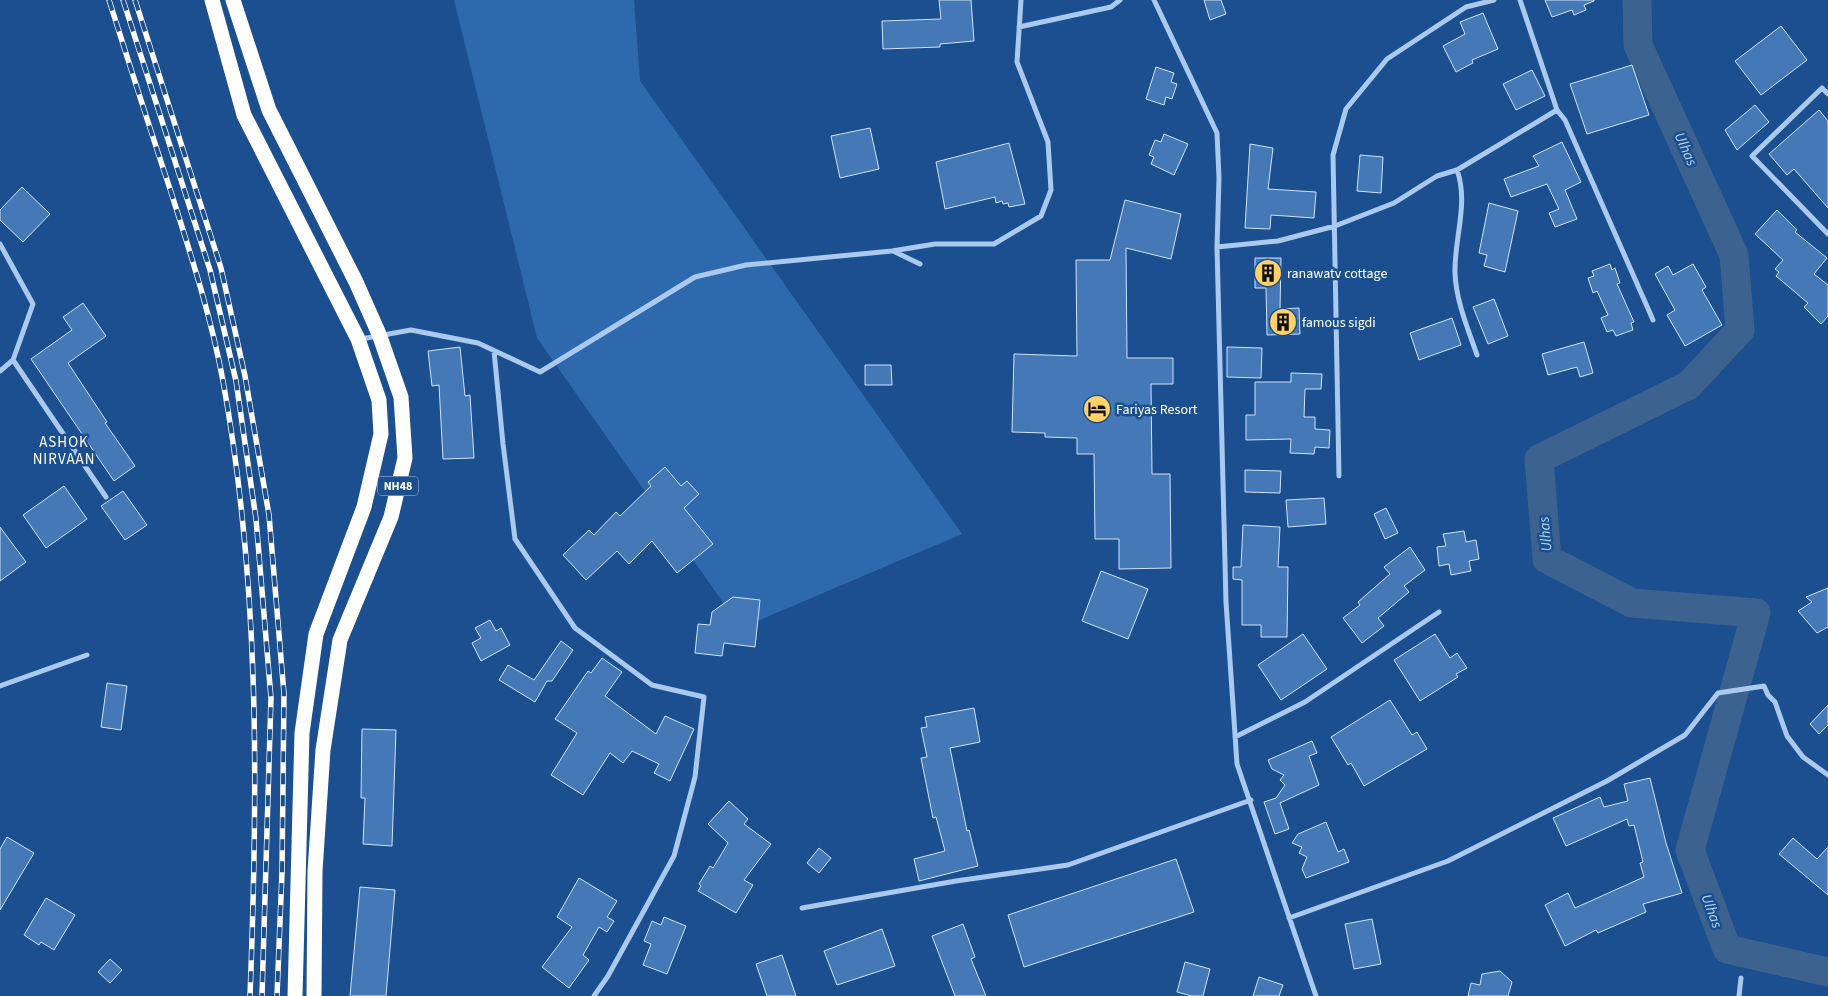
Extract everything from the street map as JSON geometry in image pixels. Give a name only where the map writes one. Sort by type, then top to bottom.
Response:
[{"type":"highway","name":"NH48","points":[[212,0],[244,115],[358,340],[379,400],[381,434],[364,507],[316,634],[302,733],[295,996]]},
{"type":"highway","name":"NH48","points":[[233,0],[269,110],[356,282],[379,334],[401,397],[405,458],[391,517],[340,640],[323,750],[315,871],[314,996]]},
{"type":"street","points":[[358,340],[379,334],[411,330],[478,343],[540,372],[695,277],[746,265],[892,251],[935,244],[994,244],[1040,216],[1051,190],[1048,142],[1017,62],[1022,0]]},
{"type":"street","points":[[1019,27],[1111,7],[1120,0]]},
{"type":"street","points":[[1154,0],[1217,133],[1220,178],[1217,247],[1226,602],[1237,764],[1316,996]]},
{"type":"street","points":[[1339,476],[1333,155],[1346,109],[1388,59],[1466,7],[1494,0]]},
{"type":"street","points":[[1520,0],[1557,110],[1565,120],[1653,320]]},
{"type":"street","points":[[1828,94],[1822,88],[1752,156],[1828,234]]},
{"type":"street","points":[[1217,247],[1278,240],[1335,226],[1394,203],[1437,176],[1457,170],[1557,110]]},
{"type":"street","points":[[1457,170],[1463,186],[1455,274],[1460,306],[1477,355]]},
{"type":"street","points":[[0,244],[33,304],[13,360],[0,371]]},
{"type":"street","points":[[892,251],[920,264]]},
{"type":"street","points":[[494,351],[503,444],[516,539],[575,628],[652,685],[704,697],[694,777],[674,856],[608,976],[594,996]]},
{"type":"street","points":[[13,360],[106,497]]},
{"type":"street","points":[[1235,737],[1305,702],[1439,612]]},
{"type":"street","points":[[0,686],[86,655]]},
{"type":"street","points":[[1289,918],[1448,861],[1607,781],[1685,735],[1718,693],[1764,686],[1775,702],[1787,736],[1803,757],[1828,775]]},
{"type":"street","points":[[802,908],[956,881],[1068,865],[1250,800]]},
{"type":"street","points":[[1739,996],[1741,978]]},
{"type":"shaded area","points":[[454,0],[634,0],[640,81],[962,534],[741,628],[537,338]]},
{"type":"building","points":[[939,0],[971,0],[974,41],[940,44],[940,47],[883,49],[882,21],[941,19]]},
{"type":"building","points":[[1204,0],[1221,0],[1226,14],[1210,20]]},
{"type":"building","points":[[1545,0],[1594,1],[1584,5],[1586,10],[1574,15],[1572,10],[1552,17]]},
{"type":"building","points":[[1483,13],[1498,49],[1472,60],[1473,63],[1456,72],[1443,46],[1465,34],[1460,22]]},
{"type":"building","points":[[1781,26],[1807,60],[1761,95],[1735,61]]},
{"type":"building","points":[[1632,65],[1649,115],[1587,134],[1570,84]]},
{"type":"building","points":[[1156,67],[1174,73],[1171,82],[1177,84],[1172,99],[1166,97],[1164,105],[1146,99]]},
{"type":"building","points":[[1532,70],[1545,96],[1516,110],[1503,84]]},
{"type":"building","points":[[1755,105],[1769,122],[1737,150],[1725,130]]},
{"type":"building","points":[[1819,110],[1828,121],[1828,208],[1794,169],[1787,175],[1769,154]]},
{"type":"building","points":[[870,128],[879,169],[840,178],[831,136]]},
{"type":"building","points":[[1164,134],[1188,144],[1174,175],[1151,164],[1154,157],[1149,155],[1155,140],[1161,142]]},
{"type":"building","points":[[1562,142],[1581,182],[1565,190],[1577,219],[1555,227],[1549,213],[1559,209],[1547,184],[1511,197],[1504,179],[1539,166],[1533,156]]},
{"type":"building","points":[[1009,143],[1025,204],[1009,207],[1008,203],[1003,204],[1002,201],[996,203],[995,197],[945,209],[936,162]]},
{"type":"building","points":[[1250,144],[1273,148],[1268,189],[1316,192],[1314,218],[1271,215],[1270,229],[1245,228]]},
{"type":"building","points":[[1360,155],[1383,157],[1381,193],[1357,191]]},
{"type":"building","points":[[22,187],[50,214],[23,242],[0,220],[0,210]]},
{"type":"building","points":[[1125,200],[1181,214],[1171,259],[1126,248],[1127,358],[1173,358],[1173,384],[1151,384],[1152,474],[1170,474],[1171,568],[1119,569],[1119,539],[1095,539],[1094,454],[1077,454],[1077,438],[1045,437],[1045,433],[1012,432],[1014,354],[1077,356],[1076,260],[1110,260]]},
{"type":"building","points":[[1489,203],[1518,211],[1505,272],[1484,266],[1487,255],[1479,253]]},
{"type":"building","points":[[1777,210],[1797,230],[1795,232],[1827,258],[1814,274],[1828,285],[1828,316],[1821,324],[1804,307],[1808,303],[1776,276],[1779,272],[1775,269],[1783,260],[1755,234]]},
{"type":"building","points":[[1255,258],[1281,258],[1280,309],[1299,308],[1300,334],[1267,335],[1266,288],[1255,288]]},
{"type":"building","points":[[1610,264],[1612,270],[1615,268],[1620,283],[1617,284],[1634,322],[1631,323],[1633,330],[1616,336],[1613,330],[1607,332],[1601,318],[1608,315],[1597,291],[1593,293],[1588,278],[1594,276],[1592,271]]},
{"type":"building","points":[[1693,264],[1706,287],[1702,290],[1722,325],[1685,346],[1667,315],[1675,310],[1655,274],[1668,266],[1673,275]]},
{"type":"building","points":[[1494,299],[1508,336],[1488,344],[1473,307]]},
{"type":"building","points":[[83,303],[106,336],[68,363],[107,422],[105,423],[135,466],[114,481],[31,359],[72,330],[63,317]]},
{"type":"building","points":[[1452,318],[1461,345],[1419,360],[1410,333]]},
{"type":"building","points":[[1584,342],[1593,373],[1580,377],[1577,367],[1548,375],[1542,354]]},
{"type":"building","points":[[460,347],[465,396],[470,395],[474,458],[443,459],[439,385],[432,386],[428,351]]},
{"type":"building","points":[[1227,347],[1262,348],[1261,378],[1227,377]]},
{"type":"building","points":[[865,365],[891,365],[892,385],[865,385]]},
{"type":"building","points":[[1291,373],[1322,374],[1321,389],[1305,389],[1304,417],[1315,417],[1315,429],[1330,430],[1329,448],[1315,447],[1314,454],[1290,453],[1291,439],[1246,440],[1246,415],[1255,415],[1255,382],[1291,382]]},
{"type":"building","points":[[665,467],[681,486],[687,481],[699,494],[684,508],[713,544],[677,573],[652,541],[629,564],[617,551],[586,580],[563,555],[589,530],[594,535],[616,512],[620,516],[651,486],[648,482]]},
{"type":"building","points":[[1245,470],[1281,471],[1280,493],[1245,492]]},
{"type":"building","points":[[64,486],[87,519],[46,548],[23,515]]},
{"type":"building","points":[[123,491],[147,525],[125,540],[101,506]]},
{"type":"building","points":[[1324,498],[1326,524],[1288,527],[1286,500]]},
{"type":"building","points":[[1386,508],[1398,533],[1385,539],[1374,514]]},
{"type":"building","points":[[1243,525],[1280,527],[1278,567],[1288,567],[1287,637],[1261,637],[1261,625],[1242,625],[1242,580],[1233,579],[1233,567],[1241,567]]},
{"type":"building","points":[[0,527],[26,562],[0,581]]},
{"type":"building","points":[[1464,531],[1466,542],[1476,540],[1479,559],[1469,561],[1471,571],[1451,575],[1449,564],[1439,566],[1437,547],[1446,546],[1443,534]]},
{"type":"building","points":[[1410,547],[1425,570],[1404,586],[1409,592],[1378,618],[1384,626],[1362,643],[1343,618],[1360,605],[1358,602],[1390,574],[1384,567]]},
{"type":"building","points":[[1101,571],[1148,589],[1128,639],[1082,621]]},
{"type":"building","points":[[1828,588],[1828,627],[1817,633],[1798,611],[1812,602],[1806,597]]},
{"type":"building","points":[[733,597],[760,600],[755,647],[724,643],[722,656],[695,653],[698,624],[710,625],[712,612]]},
{"type":"building","points":[[490,620],[496,631],[501,628],[510,645],[481,661],[472,643],[481,638],[475,628]]},
{"type":"building","points":[[1303,634],[1327,669],[1281,700],[1258,665]]},
{"type":"building","points":[[1435,634],[1450,658],[1457,653],[1467,668],[1456,674],[1458,677],[1420,701],[1394,660]]},
{"type":"building","points":[[561,641],[573,650],[552,681],[547,681],[535,702],[499,680],[508,665],[534,680]]},
{"type":"building","points":[[602,658],[622,672],[605,696],[656,734],[665,716],[694,729],[670,781],[654,773],[659,764],[632,751],[623,763],[610,753],[583,795],[551,775],[577,733],[555,719],[588,671],[591,673]]},
{"type":"building","points":[[107,683],[127,686],[121,730],[101,727]]},
{"type":"building","points":[[1390,700],[1412,735],[1417,732],[1427,749],[1364,786],[1351,763],[1348,765],[1331,737]]},
{"type":"building","points":[[1828,705],[1828,725],[1819,734],[1810,724]]},
{"type":"building","points":[[974,708],[980,742],[950,748],[967,831],[969,830],[978,866],[919,881],[914,859],[945,851],[936,817],[933,818],[921,758],[927,757],[921,728],[927,727],[925,717]]},
{"type":"building","points":[[362,729],[396,730],[392,846],[363,844],[365,798],[361,798]]},
{"type":"building","points":[[1312,741],[1317,753],[1309,756],[1319,785],[1280,803],[1289,829],[1275,834],[1264,802],[1276,798],[1285,785],[1280,780],[1284,775],[1272,769],[1268,760]]},
{"type":"building","points":[[1650,778],[1666,843],[1682,893],[1643,904],[1646,912],[1598,933],[1596,930],[1565,946],[1545,905],[1568,893],[1575,908],[1644,877],[1640,863],[1643,862],[1634,825],[1629,826],[1627,819],[1566,846],[1553,818],[1600,797],[1604,807],[1628,801],[1624,784]]},
{"type":"building","points":[[729,801],[748,819],[744,824],[771,844],[744,880],[753,885],[736,913],[698,891],[701,886],[699,884],[710,866],[713,868],[728,843],[708,824]]},
{"type":"building","points":[[1326,822],[1338,852],[1344,849],[1349,862],[1306,878],[1302,869],[1307,857],[1299,853],[1302,847],[1292,843],[1298,834]]},
{"type":"building","points":[[7,837],[34,853],[0,910],[0,849]]},
{"type":"building","points":[[1793,838],[1817,859],[1828,847],[1828,895],[1779,854]]},
{"type":"building","points":[[819,848],[831,858],[819,873],[807,863]]},
{"type":"building","points":[[1176,859],[1194,912],[1024,967],[1008,915]]},
{"type":"building","points":[[579,878],[617,901],[607,917],[614,921],[607,932],[599,927],[583,955],[589,960],[569,988],[542,967],[572,927],[557,917]]},
{"type":"building","points":[[360,887],[395,890],[386,996],[350,996]]},
{"type":"building","points":[[46,898],[75,915],[54,950],[41,942],[39,945],[24,935]]},
{"type":"building","points":[[664,917],[686,926],[667,974],[643,965],[651,944],[644,941],[652,921],[661,925]]},
{"type":"building","points":[[1372,919],[1381,964],[1354,969],[1345,924]]},
{"type":"building","points":[[963,924],[975,957],[971,959],[986,996],[955,996],[932,936]]},
{"type":"building","points":[[882,929],[895,966],[837,985],[824,951]]},
{"type":"building","points":[[782,955],[796,996],[767,996],[756,964]]},
{"type":"building","points":[[110,959],[122,970],[110,983],[98,972]]},
{"type":"building","points":[[1185,962],[1210,969],[1203,996],[1192,996],[1177,992]]},
{"type":"building","points":[[1500,971],[1512,982],[1508,996],[1468,996],[1471,983],[1480,985],[1482,974]]},
{"type":"building","points":[[1259,977],[1283,985],[1279,996],[1253,996]]},
{"type":"waterway","name":"Ulhas","points":[[1637,0],[1638,45],[1734,255],[1740,330],[1689,385],[1539,459],[1547,559],[1632,603],[1756,613],[1690,850],[1727,949],[1828,972]]},
{"type":"railway","points":[[109,0],[185,236],[206,308],[223,381],[235,458],[244,534],[253,687],[255,764],[250,996]]},
{"type":"railway","points":[[123,0],[210,270],[236,381],[256,519],[271,698],[262,996]]},
{"type":"railway","points":[[135,0],[221,268],[245,376],[269,515],[284,694],[282,872],[277,996]]},
{"type":"place","name":"ranawatv cottage","points":[[1268,273]]},
{"type":"place","name":"famous sigdi","points":[[1283,322]]},
{"type":"place","name":"Fariyas Resort","points":[[1097,409]]},
{"type":"district","name":"ASHOK NIRVAAN","points":[[64,450]]}]
